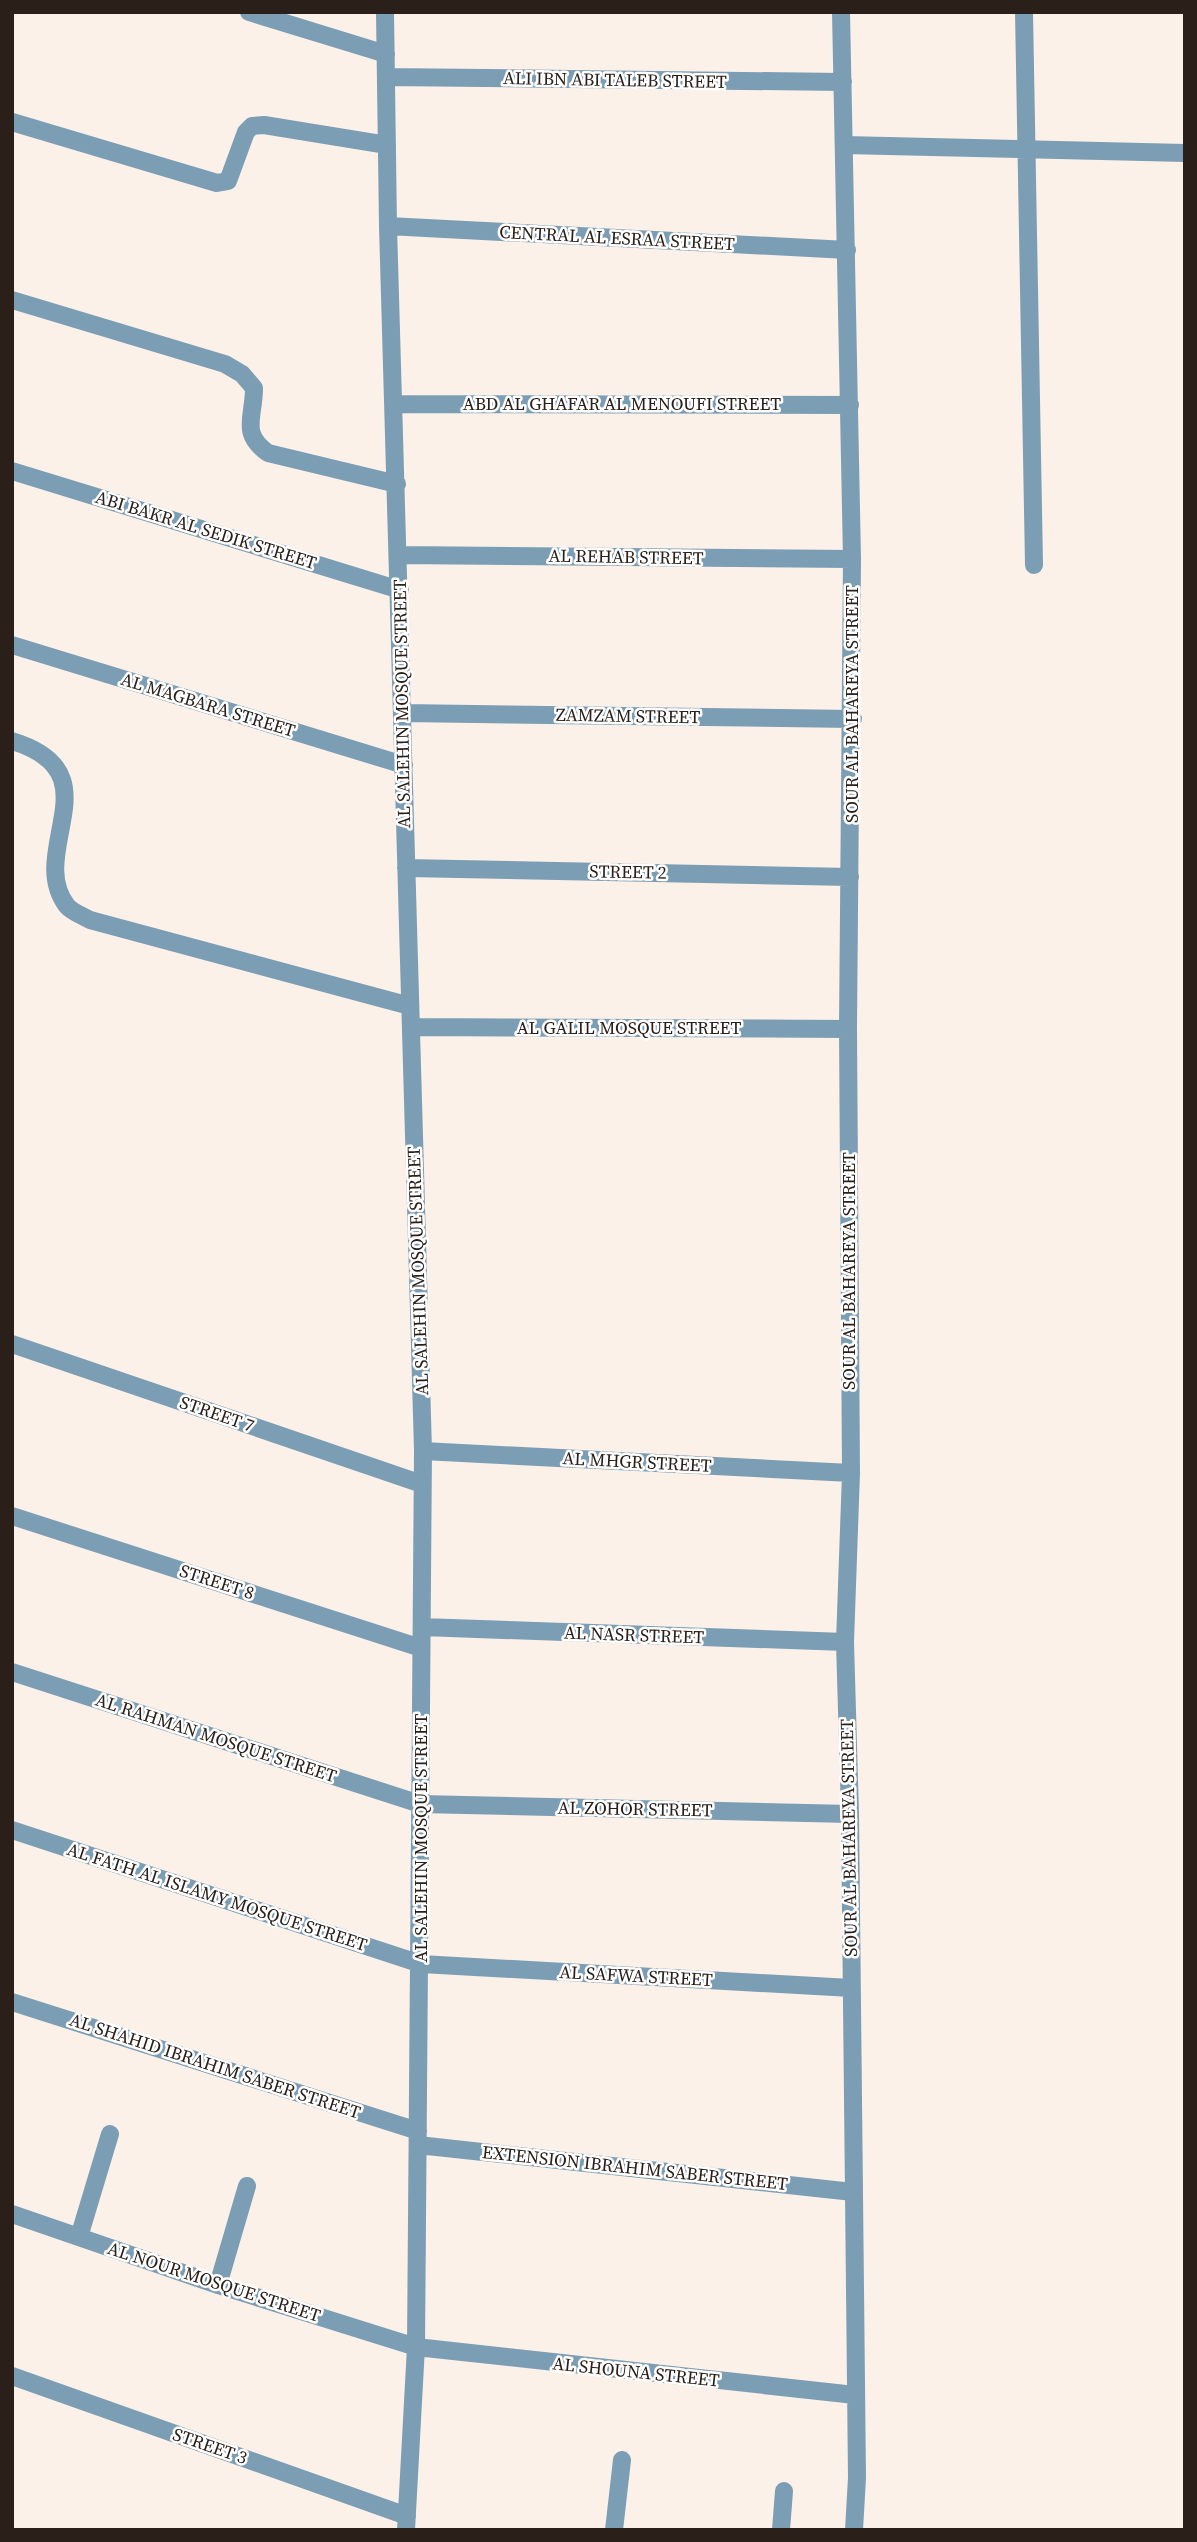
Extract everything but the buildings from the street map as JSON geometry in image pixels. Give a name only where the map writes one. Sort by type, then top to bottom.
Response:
[{"type":"street","points":[[249,12],[386,54]]},
{"type":"street","name":"AL SALEHIN MOSQUE STREET","points":[[385,12],[388,226],[423,1451],[416,2347],[407,2523]]},
{"type":"street","name":"SOUR AL BAHAREYA STREET","points":[[841,12],[850,405],[853,719],[848,1029],[851,1473],[845,1642],[850,1814],[854,2530]]},
{"type":"street","points":[[1024,12],[1034,565]]},
{"type":"street","name":"ALI IBN ABI TALEB STREET","points":[[386,77],[843,82]]},
{"type":"street","points":[[12,122],[217,183],[228,181],[246,132],[252,127],[264,125],[387,145]]},
{"type":"street","points":[[845,145],[1185,153]]},
{"type":"street","name":"CENTRAL AL ESRAA STREET","points":[[388,226],[847,250]]},
{"type":"street","points":[[12,300],[225,364],[242,374],[254,388],[254,406],[249,426],[255,444],[268,453],[397,484]]},
{"type":"street","name":"ABD AL GHAFAR AL MENOUFI STREET","points":[[395,404],[850,405]]},
{"type":"street","name":"ABI BAKR AL SEDIK STREET","points":[[12,471],[400,590]]},
{"type":"street","name":"AL REHAB STREET","points":[[399,555],[852,559]]},
{"type":"street","name":"AL MAGBARA STREET","points":[[12,645],[404,765]]},
{"type":"street","name":"ZAMZAM STREET","points":[[403,713],[853,719]]},
{"type":"street","points":[[12,741],[32,747],[57,766],[65,788],[55,883],[68,908],[90,920],[410,1006]]},
{"type":"street","name":"STREET 2","points":[[406,868],[850,877]]},
{"type":"street","name":"AL GALIL MOSQUE STREET","points":[[411,1027],[848,1029]]},
{"type":"street","name":"STREET 7","points":[[12,1344],[422,1484]]},
{"type":"street","name":"AL MHGR STREET","points":[[423,1451],[851,1473]]},
{"type":"street","name":"STREET 8","points":[[12,1516],[421,1648]]},
{"type":"street","name":"AL NASR STREET","points":[[422,1628],[845,1642]]},
{"type":"street","name":"AL RAHMAN MOSQUE STREET","points":[[12,1672],[420,1804]]},
{"type":"street","name":"AL ZOHOR STREET","points":[[420,1804],[850,1814]]},
{"type":"street","name":"AL FATH AL ISLAMY MOSQUE STREET","points":[[12,1830],[421,1964]]},
{"type":"street","name":"AL SAFWA STREET","points":[[421,1964],[851,1988]]},
{"type":"street","name":"AL SHAHID IBRAHIM SABER STREET","points":[[12,2002],[418,2138]]},
{"type":"street","points":[[79,2237],[110,2134]]},
{"type":"street","name":"EXTENSION IBRAHIM SABER STREET","points":[[418,2138],[853,2192]]},
{"type":"street","points":[[218,2285],[247,2186]]},
{"type":"street","name":"AL NOUR MOSQUE STREET","points":[[12,2214],[218,2285],[416,2347]]},
{"type":"street","name":"AL SHOUNA STREET","points":[[416,2347],[855,2395]]},
{"type":"street","name":"STREET 3","points":[[12,2376],[407,2523]]},
{"type":"street","points":[[614,2530],[622,2460]]},
{"type":"street","points":[[781,2530],[784,2491]]}]
